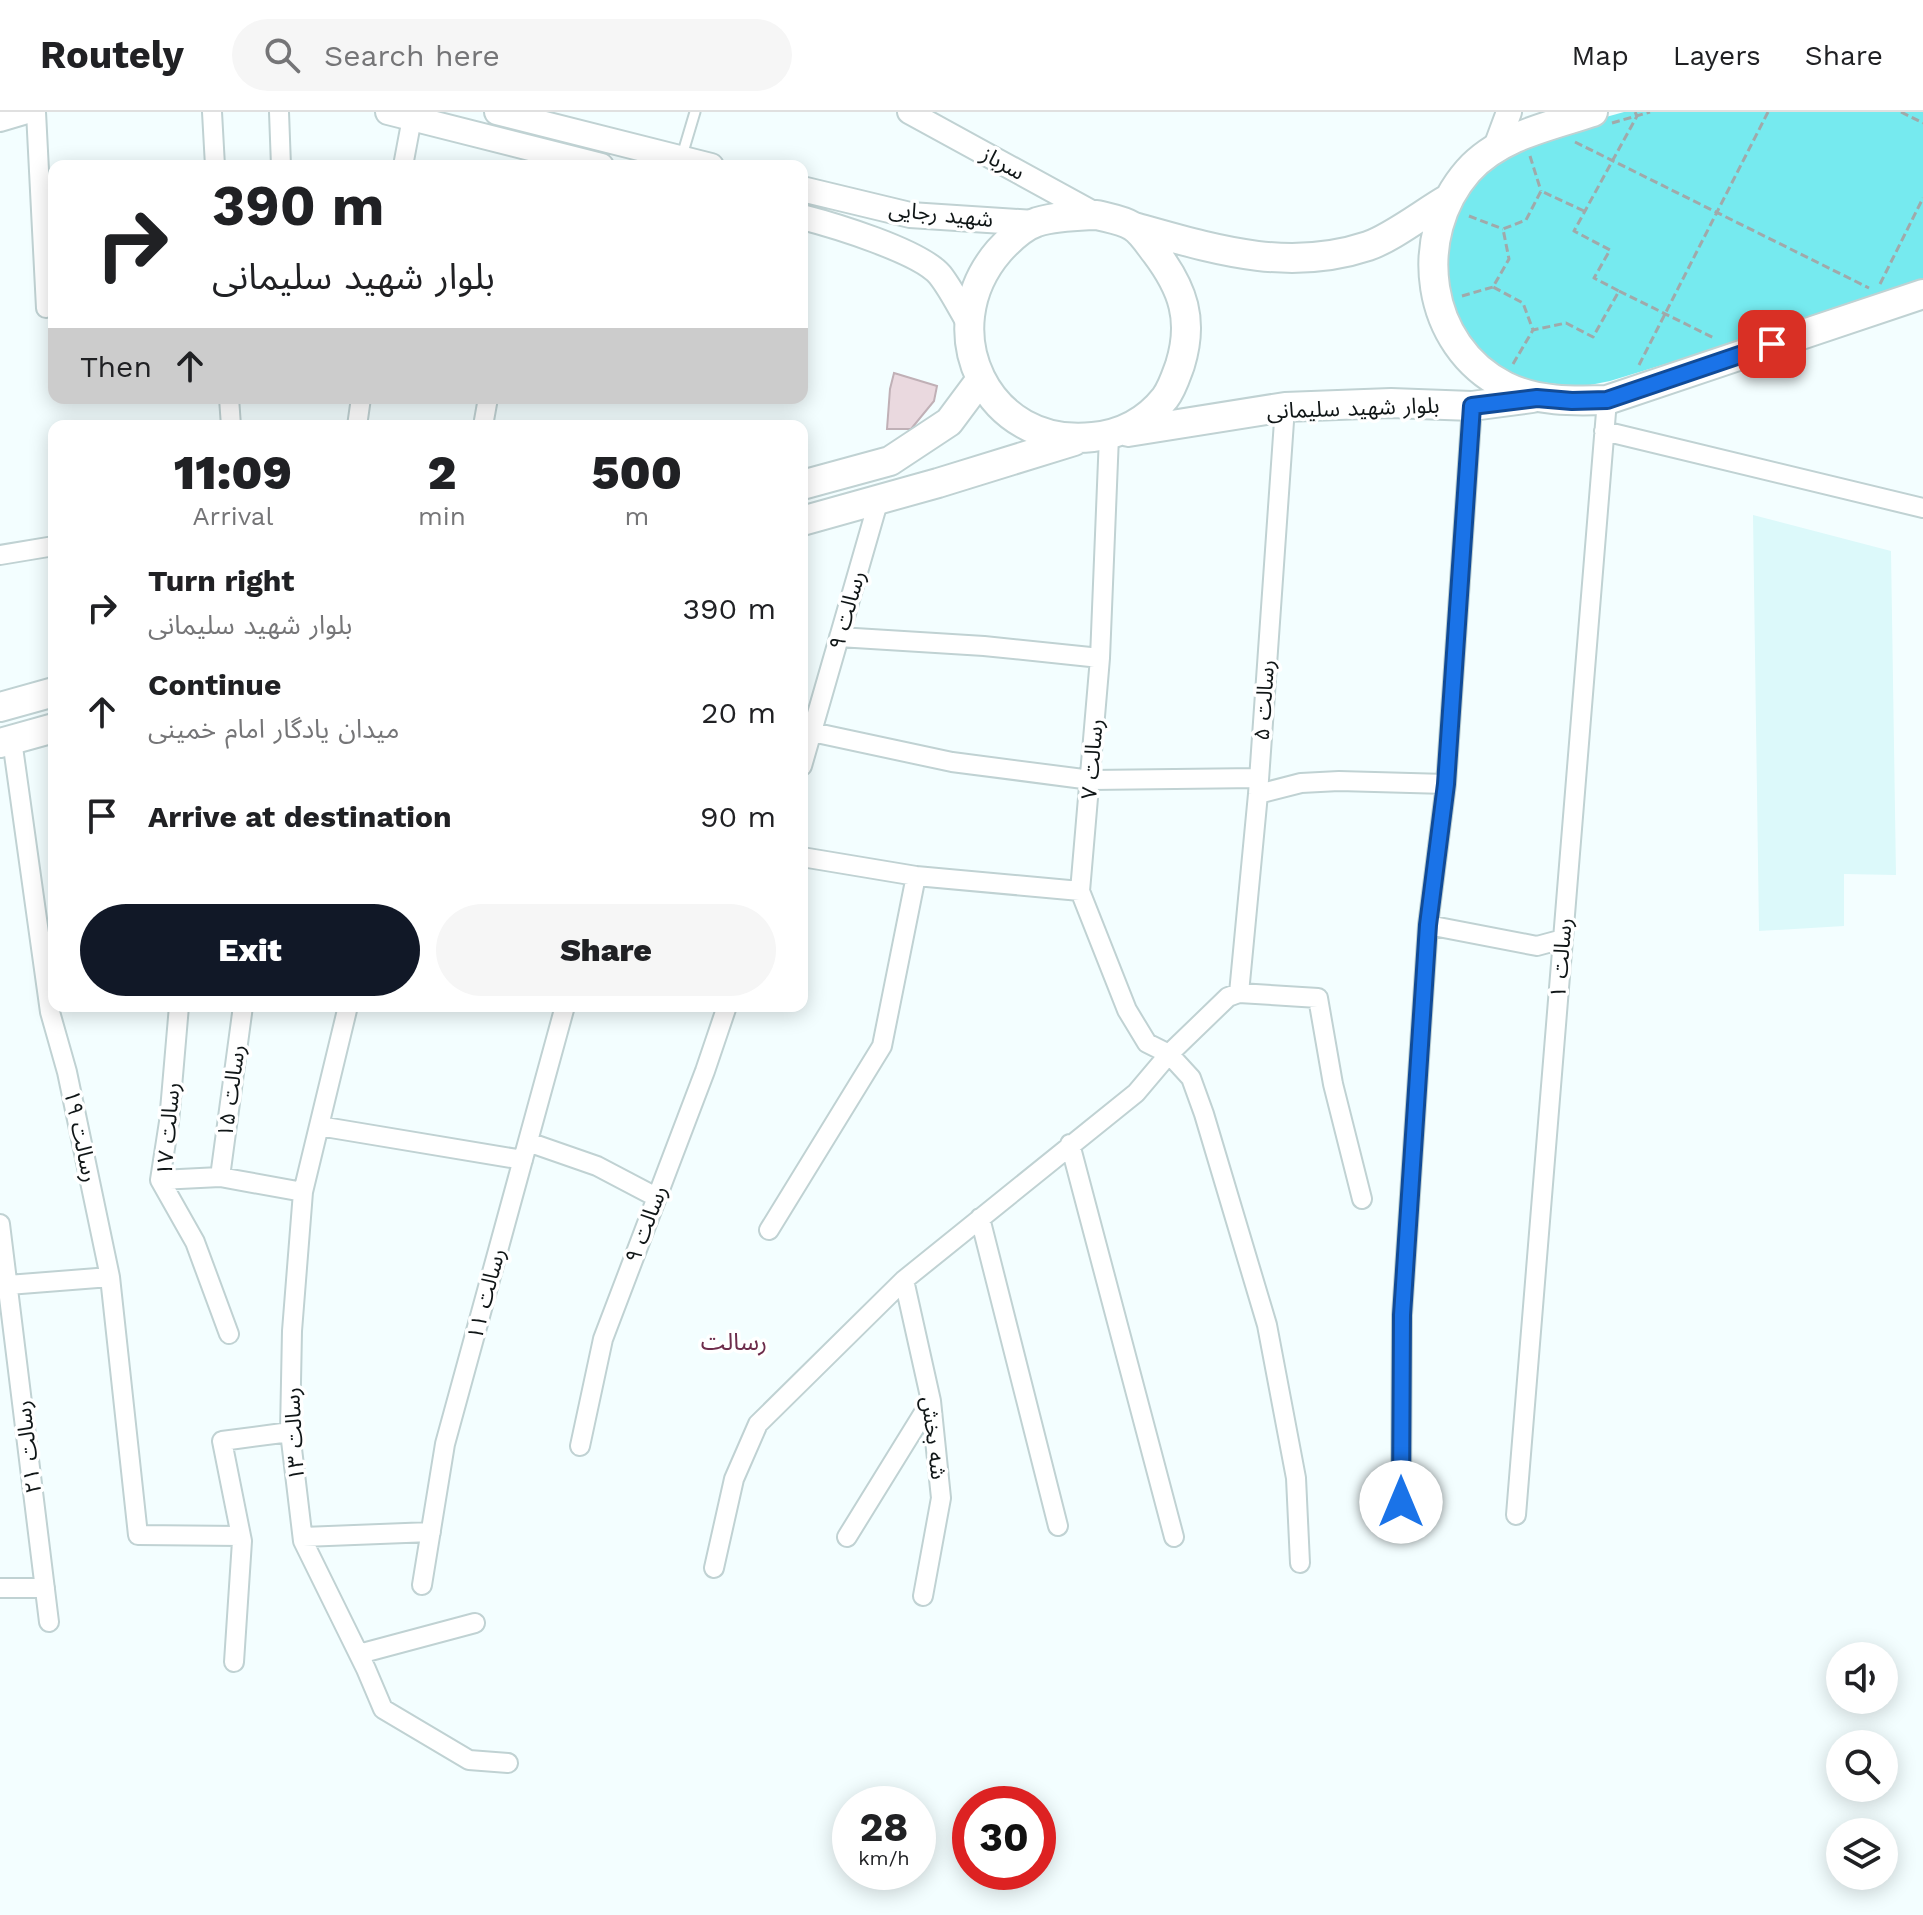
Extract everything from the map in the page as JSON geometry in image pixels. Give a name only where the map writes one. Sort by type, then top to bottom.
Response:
[{"type":"main road","points":[[388,112],[531,157],[554,160]]},
{"type":"main road","points":[[497,112],[685,160]]},
{"type":"main road","points":[[1496,147],[1509,112]]},
{"type":"main road","points":[[1600,118],[1529,132],[1496,147],[1469,170],[1454,206],[1435,232],[1431,268],[1437,304],[1452,336],[1474,364],[1503,385],[1537,398],[1607,400],[1923,294]]},
{"type":"main road","name":"شهید رجایی","points":[[808,190],[910,215],[1035,223]]},
{"type":"main road","points":[[1079,439],[1047,433],[1021,422],[996,404],[969,352],[969,323],[974,294],[988,264],[1010,239],[1035,223],[1064,216],[1097,215],[1218,251],[1277,259],[1322,257],[1371,245],[1454,206]]},
{"type":"main road","name":"شهید رجایی","points":[[808,219],[841,227],[901,251],[938,272],[969,323]]},
{"type":"main road","points":[[808,519],[1079,439],[1116,434],[1147,416],[1166,397],[1176,378],[1186,345],[1186,311],[1174,277],[1134,227]]},
{"type":"main road","points":[[808,483],[890,461],[949,422],[981,379]]},
{"type":"main road","name":"بلوار شهید سلیمانی","points":[[1116,434],[1285,407],[1391,403],[1472,406],[1537,398]]},
{"type":"main road","points":[[0,707],[48,694]]},
{"type":"main road","points":[[6,741],[48,730]]},
{"type":"street","points":[[0,120],[27,112]]},
{"type":"street","points":[[36,112],[48,238],[46,308]]},
{"type":"street","points":[[212,112],[215,160]]},
{"type":"street","points":[[279,112],[281,160]]},
{"type":"street","name":"سرباز","points":[[909,112],[1097,215]]},
{"type":"street","points":[[404,160],[412,118]]},
{"type":"street","name":"رسالت ۱","points":[[1516,1515],[1607,400]]},
{"type":"street","points":[[1401,1502],[1402,1315],[1428,925],[1446,784],[1472,406]]},
{"type":"street","name":"رسالت ۵","points":[[1239,993],[1258,786],[1285,407]]},
{"type":"street","points":[[1604,431],[1923,508]]},
{"type":"street","name":"رسالت ۷","points":[[1116,434],[1080,891],[1127,1010],[1147,1043],[1169,1054],[1191,1078],[1267,1325],[1296,1478],[1300,1563]]},
{"type":"street","name":"رسالت ۹","points":[[808,746],[879,499]]},
{"type":"street","points":[[0,555],[48,547]]},
{"type":"street","points":[[839,637],[984,646],[1100,658]]},
{"type":"street","points":[[812,732],[952,762],[1091,780],[1258,786],[1314,783],[1446,784]]},
{"type":"street","name":"رسالت ۱۹","points":[[6,741],[48,1000]]},
{"type":"street","points":[[808,858],[916,876],[1080,891]]},
{"type":"street","points":[[769,1230],[882,1046],[916,876]]},
{"type":"street","points":[[1428,925],[1537,946],[1563,939]]},
{"type":"street","points":[[714,1568],[734,1479],[758,1424],[904,1280],[1136,1093],[1169,1054],[1228,997],[1239,993],[1318,998],[1333,1084],[1362,1199]]},
{"type":"street","name":"رسالت ۱۹","points":[[50,1012],[67,1072],[110,1277],[138,1535],[241,1536]]},
{"type":"street","name":"رسالت ۱۷","points":[[178,1012],[169,1122],[160,1180],[195,1242],[229,1334]]},
{"type":"street","name":"رسالت ۱۵","points":[[220,1177],[242,1012]]},
{"type":"street","name":"رسالت ۱۳","points":[[347,1012],[303,1192],[292,1331],[290,1432],[303,1537],[383,1709],[469,1760],[508,1763]]},
{"type":"street","name":"رسالت ۱۱","points":[[422,1585],[445,1444],[563,1012]]},
{"type":"street","name":"رسالت ۹","points":[[580,1446],[603,1339],[725,1012]]},
{"type":"street","points":[[319,1126],[525,1151],[597,1166],[656,1197]]},
{"type":"street","points":[[1070,1144],[1174,1537]]},
{"type":"street","points":[[160,1180],[220,1177],[303,1192]]},
{"type":"street","points":[[980,1218],[1058,1526]]},
{"type":"street","name":"رسالت ۲۱","points":[[0,1224],[8,1285],[6,1319],[49,1622]]},
{"type":"street","points":[[8,1285],[110,1277]]},
{"type":"street","name":"شه بخش","points":[[904,1280],[931,1401],[941,1498],[923,1596]]},
{"type":"street","points":[[847,1537],[931,1401]]},
{"type":"street","points":[[234,1662],[241,1536],[222,1441],[290,1432]]},
{"type":"street","points":[[303,1537],[431,1532]]},
{"type":"street","points":[[0,1588],[45,1588]]},
{"type":"street","points":[[359,1654],[475,1623]]},
{"type":"lane","points":[[681,159],[695,112]]},
{"type":"path","points":[[1600,118],[1650,112]]},
{"type":"path","points":[[1654,362],[1639,367],[1768,112]]},
{"type":"path","points":[[1901,112],[1923,123]]},
{"type":"path","points":[[1636,114],[1574,231],[1610,250],[1594,278],[1721,341],[1710,345]]},
{"type":"path","points":[[1565,137],[1876,291]]},
{"type":"path","points":[[1454,206],[1503,229],[1526,220],[1541,191],[1529,150]]},
{"type":"path","points":[[1541,191],[1584,211]]},
{"type":"path","points":[[1876,291],[1923,198]]},
{"type":"path","points":[[1450,300],[1493,287],[1509,259],[1503,229]]},
{"type":"path","points":[[1493,287],[1523,303],[1533,330]]},
{"type":"path","points":[[1868,294],[1891,287]]},
{"type":"path","points":[[1520,369],[1509,365],[1533,330],[1566,323],[1593,337],[1619,291]]},
{"type":"shaded area","points":[[1624,112],[1923,112],[1923,280],[1610,381],[1580,387],[1533,381],[1500,369],[1461,337],[1440,253],[1468,190],[1493,164],[1570,127]]},
{"type":"shaded area","points":[[1753,515],[1891,551],[1896,875],[1844,874],[1844,926],[1759,931]]},
{"type":"building","points":[[894,373],[937,386],[934,401],[911,429],[887,429]]},
{"type":"district","name":"رسالت","points":[[734,1342]]},
{"type":"route","points":[[1401,1502],[1402,1315],[1428,925],[1446,784],[1472,406],[1537,398],[1607,400],[1772,344]]}]
